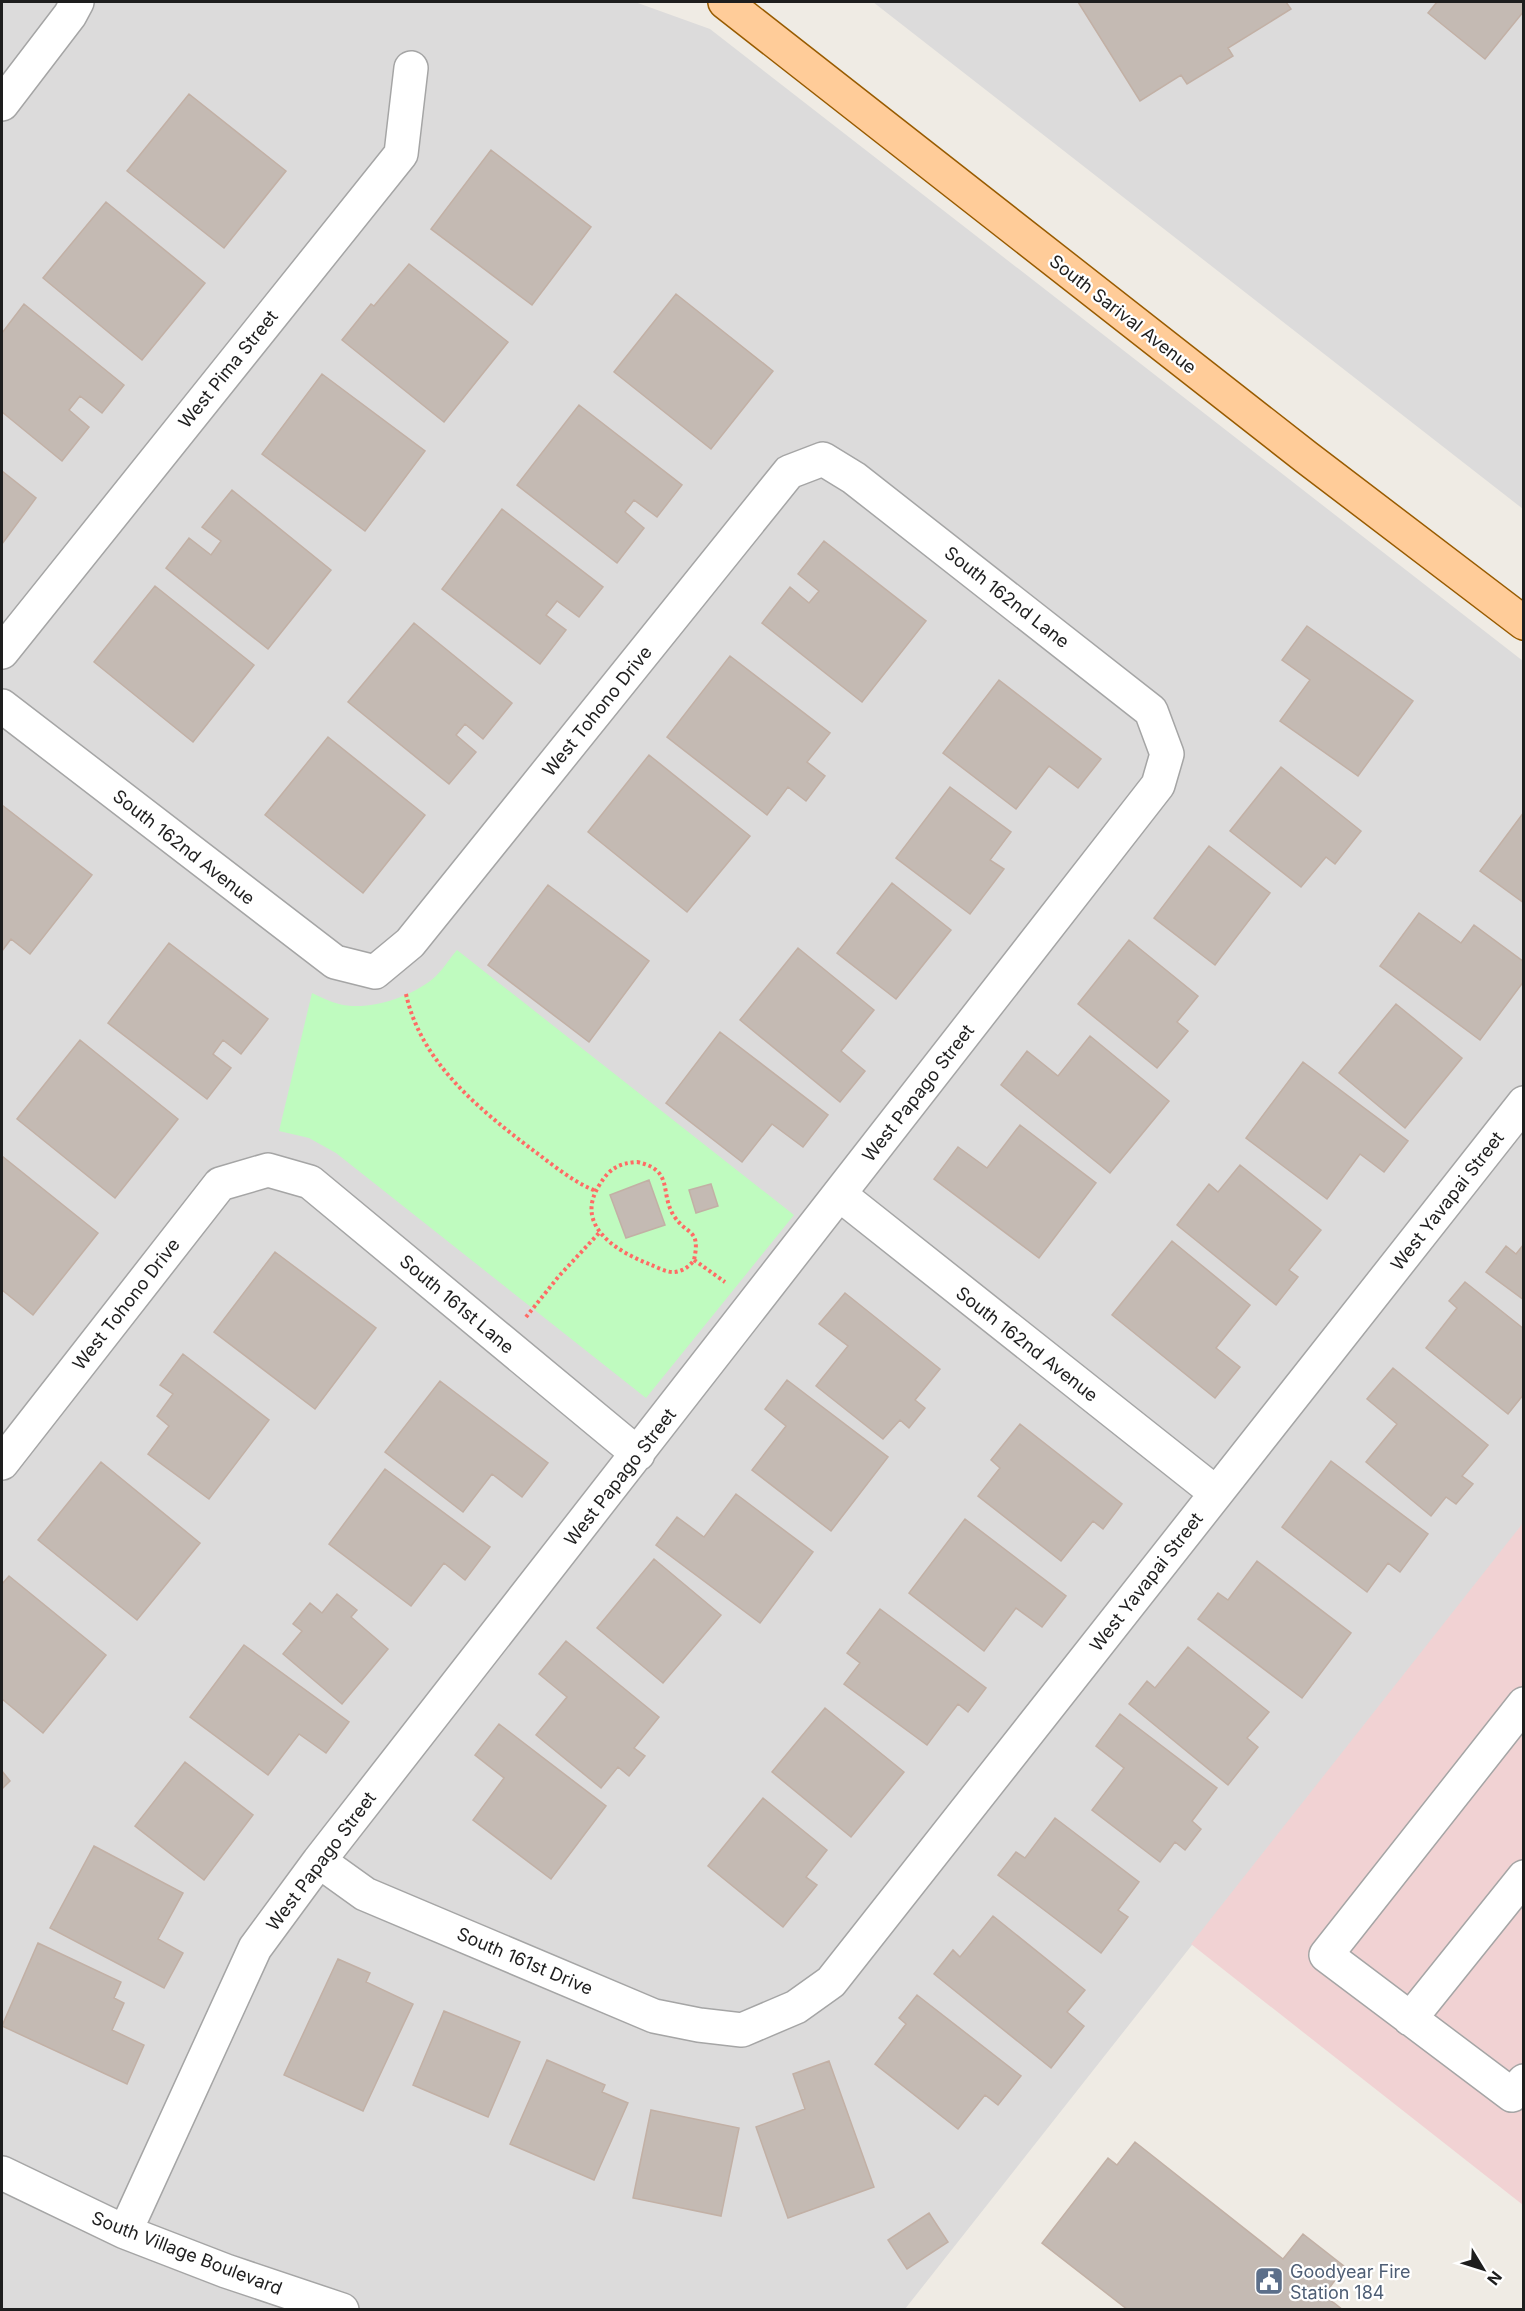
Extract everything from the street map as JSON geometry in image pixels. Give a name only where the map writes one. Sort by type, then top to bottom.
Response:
[{"type":"main road","name":"South Sarival Avenue","points":[[725,2],[1316,464],[1524,623]]},
{"type":"street","points":[[2,104],[78,6]]},
{"type":"street","name":"West Pima Street","points":[[2,652],[401,154],[411,68]]},
{"type":"street","name":"South 162nd Lane","points":[[823,459],[854,478],[1151,711],[1167,754]]},
{"type":"street","name":"West Tohono Drive","points":[[375,972],[410,943],[789,472],[823,459]]},
{"type":"street","name":"South 162nd Avenue","points":[[2,706],[335,962],[375,972]]},
{"type":"street","name":"West Papago Street","points":[[125,2232],[255,1948],[319,1861],[1158,784],[1167,754]]},
{"type":"street","name":"West Yavapai Street","points":[[742,2030],[796,2007],[831,1982],[1524,1103]]},
{"type":"street","name":"West Tohono Drive","points":[[2,1463],[220,1184],[268,1170]]},
{"type":"street","name":"South 161st Lane","points":[[268,1170],[310,1182],[638,1454]]},
{"type":"street","name":"South 162nd Avenue","points":[[838,1194],[1216,1493]]},
{"type":"street","points":[[1524,1704],[1326,1955],[1512,2096],[1524,2081]]},
{"type":"street","name":"South 161st Drive","points":[[319,1861],[365,1894],[654,2016],[699,2025],[742,2030]]},
{"type":"street","points":[[1410,2019],[1524,1877]]},
{"type":"street","name":"South Village Boulevard","points":[[2,2173],[125,2232],[226,2271],[342,2310]]},
{"type":"path","points":[[375,972],[405,987],[416,1027],[427,1046],[471,1100],[547,1161],[585,1187],[596,1191]]},
{"type":"path","points":[[623,1163],[648,1164],[658,1171],[665,1181],[673,1215],[693,1234],[696,1243],[694,1260],[684,1269],[674,1272],[663,1270],[624,1253],[608,1243],[599,1233],[593,1218],[592,1203],[596,1191],[612,1169],[623,1163]]},
{"type":"path","points":[[504,1343],[559,1276],[599,1233]]},
{"type":"shaded area","points":[[2,2],[635,2],[710,29],[1523,661],[1523,1525],[905,2309],[2,2310]]},
{"type":"shaded area","points":[[873,2],[1523,2],[1523,509]]},
{"type":"shaded area","points":[[1523,1523],[1523,2205],[1191,1944]]},
{"type":"green space","points":[[457,950],[794,1215],[646,1398],[336,1153],[309,1138],[279,1131],[312,993],[332,1002],[351,1006],[390,1001],[427,983],[439,973]]},
{"type":"building","points":[[1078,2],[1286,2],[1291,9],[1228,48],[1233,56],[1187,84],[1181,75],[1140,101]]},
{"type":"building","points":[[1437,2],[1524,2],[1524,11],[1485,59],[1428,13]]},
{"type":"building","points":[[189,94],[286,171],[224,248],[127,171]]},
{"type":"building","points":[[491,150],[591,227],[532,305],[431,229]]},
{"type":"building","points":[[106,202],[205,283],[142,360],[43,278]]},
{"type":"building","points":[[409,264],[508,342],[444,422],[342,340],[371,304],[374,306]]},
{"type":"building","points":[[676,294],[773,371],[711,449],[614,372]]},
{"type":"building","points":[[24,304],[124,385],[102,413],[80,396],[69,410],[89,427],[62,461],[2,412],[2,333]]},
{"type":"building","points":[[322,374],[425,451],[365,531],[262,454]]},
{"type":"building","points":[[579,405],[682,485],[657,517],[634,500],[625,512],[644,528],[617,563],[517,485]]},
{"type":"building","points":[[2,471],[36,498],[2,544]]},
{"type":"building","points":[[232,490],[331,570],[268,649],[166,568],[189,538],[211,555],[221,541],[202,527]]},
{"type":"building","points":[[502,509],[603,587],[579,617],[557,601],[546,615],[566,630],[540,664],[442,589]]},
{"type":"building","points":[[824,541],[926,621],[862,702],[762,623],[790,587],[809,603],[819,591],[798,574]]},
{"type":"building","points":[[155,586],[254,665],[193,742],[94,662]]},
{"type":"building","points":[[414,623],[512,703],[483,739],[465,724],[456,735],[476,752],[449,784],[348,702]]},
{"type":"building","points":[[1307,626],[1413,701],[1358,776],[1280,721],[1310,680],[1282,660]]},
{"type":"building","points":[[730,656],[830,733],[807,762],[825,776],[806,801],[788,787],[767,815],[667,737]]},
{"type":"building","points":[[999,680],[1101,759],[1078,788],[1049,766],[1016,809],[943,753]]},
{"type":"building","points":[[328,737],[425,815],[363,893],[265,815]]},
{"type":"building","points":[[649,755],[750,836],[687,912],[588,832]]},
{"type":"building","points":[[1281,767],[1361,831],[1335,864],[1326,857],[1301,887],[1230,831]]},
{"type":"building","points":[[950,787],[1011,832],[990,860],[1004,869],[970,914],[896,858]]},
{"type":"building","points":[[2,805],[92,875],[30,954],[11,939],[2,951]]},
{"type":"building","points":[[1524,812],[1524,903],[1480,871]]},
{"type":"building","points":[[1209,846],[1270,893],[1215,965],[1154,918]]},
{"type":"building","points":[[892,883],[951,930],[896,999],[837,953]]},
{"type":"building","points":[[548,885],[649,961],[589,1042],[488,965]]},
{"type":"building","points":[[1419,913],[1461,943],[1474,925],[1524,962],[1524,981],[1480,1040],[1380,966]]},
{"type":"building","points":[[1129,940],[1198,996],[1177,1022],[1188,1031],[1157,1068],[1078,1004]]},
{"type":"building","points":[[169,943],[268,1019],[241,1054],[223,1040],[213,1054],[231,1068],[207,1099],[108,1023]]},
{"type":"building","points":[[798,948],[874,1010],[841,1051],[865,1071],[840,1102],[740,1020]]},
{"type":"building","points":[[1396,1004],[1462,1058],[1405,1128],[1339,1073]]},
{"type":"building","points":[[720,1032],[828,1115],[803,1147],[772,1124],[742,1162],[666,1103]]},
{"type":"building","points":[[1090,1036],[1169,1101],[1110,1173],[1001,1085],[1027,1051],[1058,1076]]},
{"type":"building","points":[[80,1040],[178,1119],[115,1198],[17,1119]]},
{"type":"building","points":[[1303,1062],[1408,1141],[1384,1172],[1360,1154],[1327,1199],[1246,1138]]},
{"type":"building","points":[[1020,1125],[1096,1183],[1039,1258],[934,1179],[958,1147],[987,1168]]},
{"type":"building","points":[[2,1156],[98,1233],[33,1315],[2,1290]]},
{"type":"building","points":[[1240,1165],[1321,1230],[1289,1270],[1298,1277],[1276,1305],[1177,1225],[1209,1184],[1218,1192]]},
{"type":"building","points":[[649,1180],[665,1225],[626,1238],[610,1195]]},
{"type":"building","points":[[711,1184],[718,1206],[696,1213],[689,1190]]},
{"type":"building","points":[[1172,1241],[1250,1305],[1216,1348],[1240,1367],[1215,1398],[1112,1315]]},
{"type":"building","points":[[1524,1244],[1524,1300],[1486,1272],[1506,1246],[1516,1254]]},
{"type":"building","points":[[275,1252],[376,1328],[315,1409],[214,1332]]},
{"type":"building","points":[[1465,1282],[1524,1329],[1524,1394],[1508,1414],[1426,1348],[1457,1308],[1449,1301]]},
{"type":"building","points":[[845,1293],[940,1369],[915,1400],[925,1408],[909,1428],[900,1420],[883,1439],[816,1386],[848,1346],[819,1324]]},
{"type":"building","points":[[183,1354],[269,1420],[209,1499],[148,1454],[169,1426],[157,1416],[173,1394],[160,1385]]},
{"type":"building","points":[[1393,1368],[1488,1445],[1462,1476],[1473,1484],[1456,1504],[1446,1497],[1431,1516],[1366,1462],[1397,1424],[1367,1399]]},
{"type":"building","points":[[787,1380],[888,1457],[831,1531],[752,1470],[786,1426],[765,1409]]},
{"type":"building","points":[[440,1381],[548,1463],[522,1497],[492,1474],[463,1512],[385,1452]]},
{"type":"building","points":[[1020,1424],[1122,1504],[1103,1529],[1093,1521],[1061,1561],[978,1496],[1000,1468],[991,1460]]},
{"type":"building","points":[[1331,1461],[1428,1534],[1400,1572],[1388,1563],[1367,1592],[1282,1527]]},
{"type":"building","points":[[101,1462],[200,1543],[137,1620],[38,1540]]},
{"type":"building","points":[[385,1469],[490,1547],[465,1580],[444,1563],[411,1606],[329,1544]]},
{"type":"building","points":[[736,1494],[813,1552],[760,1623],[656,1545],[677,1517],[704,1537]]},
{"type":"building","points":[[965,1519],[1066,1596],[1042,1627],[1016,1608],[984,1651],[909,1593]]},
{"type":"building","points":[[654,1559],[721,1615],[663,1683],[597,1628]]},
{"type":"building","points":[[1257,1561],[1351,1633],[1302,1698],[1198,1619],[1218,1593],[1228,1600]]},
{"type":"building","points":[[9,1576],[106,1655],[43,1733],[2,1699],[2,1584]]},
{"type":"building","points":[[337,1594],[357,1610],[351,1617],[388,1649],[342,1704],[283,1654],[302,1631],[293,1624],[310,1603],[322,1613]]},
{"type":"building","points":[[880,1609],[986,1688],[968,1712],[958,1704],[927,1745],[844,1684],[860,1663],[847,1653]]},
{"type":"building","points":[[566,1641],[659,1717],[634,1748],[645,1756],[629,1776],[618,1767],[601,1788],[536,1735],[567,1697],[539,1674]]},
{"type":"building","points":[[244,1645],[349,1722],[326,1753],[299,1734],[268,1775],[190,1717]]},
{"type":"building","points":[[1188,1647],[1269,1712],[1247,1738],[1258,1747],[1228,1785],[1129,1704],[1147,1681],[1155,1688]]},
{"type":"building","points":[[825,1708],[904,1772],[851,1837],[772,1772]]},
{"type":"building","points":[[1120,1714],[1217,1788],[1192,1821],[1201,1829],[1185,1850],[1175,1842],[1160,1862],[1092,1810],[1124,1768],[1096,1746]]},
{"type":"building","points":[[499,1724],[606,1806],[551,1879],[473,1820],[504,1778],[475,1755]]},
{"type":"building","points":[[185,1762],[253,1815],[204,1880],[135,1826]]},
{"type":"building","points":[[2,1771],[10,1781],[2,1789]]},
{"type":"building","points":[[763,1798],[827,1850],[806,1877],[817,1885],[783,1927],[708,1866]]},
{"type":"building","points":[[1055,1818],[1139,1882],[1118,1910],[1128,1917],[1101,1953],[998,1875],[1016,1852],[1025,1858]]},
{"type":"building","points":[[94,1846],[183,1893],[158,1939],[183,1953],[164,1988],[50,1928]]},
{"type":"building","points":[[993,1916],[1085,1990],[1067,2012],[1084,2026],[1051,2068],[934,1974],[953,1950],[960,1957]]},
{"type":"building","points":[[38,1943],[121,1982],[114,1998],[124,2003],[112,2030],[144,2045],[127,2084],[2,2026]]},
{"type":"building","points":[[338,1959],[370,1973],[366,1982],[413,2004],[363,2111],[284,2075]]},
{"type":"building","points":[[917,1995],[1021,2076],[998,2105],[985,2095],[958,2129],[875,2064],[906,2024],[899,2018]]},
{"type":"building","points":[[444,2011],[520,2042],[488,2117],[413,2085]]},
{"type":"building","points":[[547,2060],[605,2085],[602,2092],[628,2103],[594,2180],[510,2144]]},
{"type":"building","points":[[829,2061],[874,2187],[788,2218],[756,2127],[805,2109],[793,2074]]},
{"type":"building","points":[[651,2110],[739,2128],[721,2216],[633,2198]]},
{"type":"building","name":"Goodyear Fire Station 184","points":[[1135,2142],[1283,2259],[1303,2234],[1345,2267],[1324,2295],[1343,2310],[1128,2310],[1042,2243],[1108,2158],[1117,2165]]},
{"type":"building","points":[[929,2213],[948,2242],[907,2269],[888,2240]]},
{"type":"place","name":"Goodyear Fire Station 184","points":[[1269,2281]]}]
